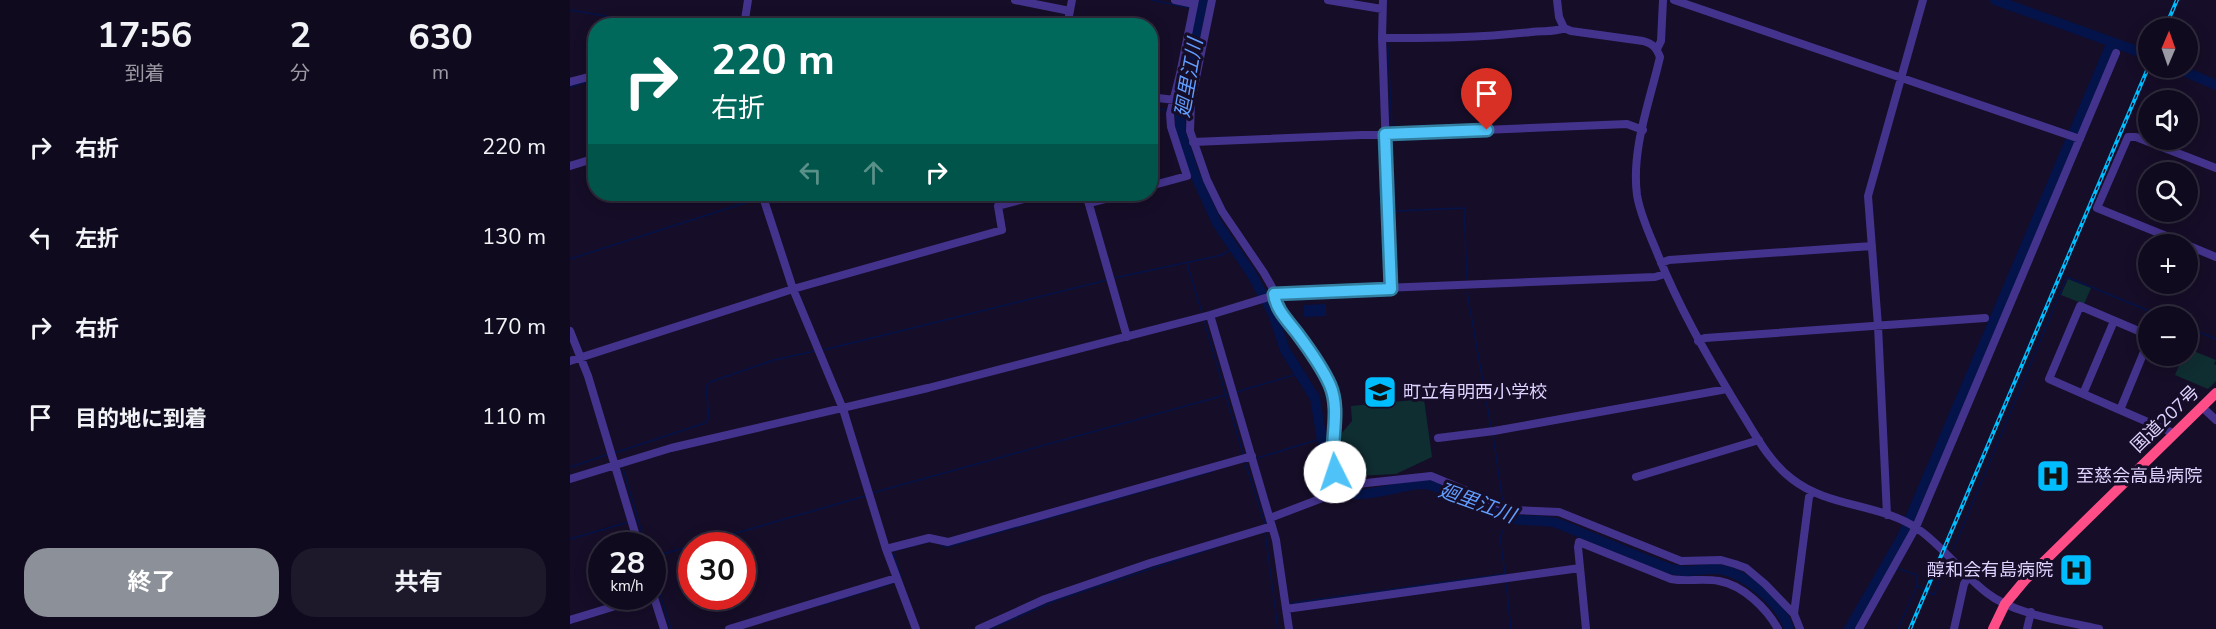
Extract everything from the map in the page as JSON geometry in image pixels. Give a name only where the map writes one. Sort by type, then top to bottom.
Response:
[{"type":"highway","name":"国道207号","points":[[1993,629],[2005,604],[2025,580],[2216,393]]},
{"type":"street","points":[[745,18],[748,0]]},
{"type":"street","points":[[1016,0],[1070,11]]},
{"type":"street","points":[[1069,18],[1072,0]]},
{"type":"street","points":[[1158,184],[1187,176],[1171,127],[1170,111],[1194,5],[1175,0]]},
{"type":"street","points":[[1212,0],[1189,102],[1193,142],[1222,212],[1264,273],[1284,318],[1298,333],[1330,385],[1335,413],[1331,459],[1338,478],[1343,482],[1358,484],[1431,476],[1502,506],[1523,512],[1558,512],[1681,561],[1721,560],[1735,564],[1746,568],[1765,584],[1794,614],[1800,629]]},
{"type":"street","points":[[1328,0],[1382,9]]},
{"type":"street","points":[[1383,0],[1382,38],[1389,134],[1391,289]]},
{"type":"street","points":[[1557,0],[1563,28]]},
{"type":"street","points":[[1657,49],[1660,41],[1663,0]]},
{"type":"street","points":[[1674,0],[2080,139]]},
{"type":"street","points":[[1887,515],[1878,326],[1868,196],[1923,0]]},
{"type":"street","points":[[1382,38],[1481,37],[1556,31],[1563,28],[1652,44],[1660,57],[1638,152],[1636,173],[1638,196],[1644,219],[1665,274],[1698,341],[1774,462],[1791,478],[1812,492],[1841,503],[1887,515],[1916,527],[1954,560],[1968,577],[1989,595],[2005,604],[2099,629]]},
{"type":"street","points":[[1859,629],[1916,527],[2116,53]]},
{"type":"street","points":[[570,82],[588,77]]},
{"type":"street","points":[[1158,97],[1189,102]]},
{"type":"street","points":[[1193,142],[1627,124],[1643,130]]},
{"type":"street","points":[[2160,234],[2097,208],[2128,137],[2136,137],[2216,168]]},
{"type":"street","points":[[570,166],[588,160]]},
{"type":"street","points":[[764,201],[793,289],[843,409],[886,549],[916,629]]},
{"type":"street","points":[[570,361],[793,289],[1002,230],[998,206],[1017,201]]},
{"type":"street","points":[[1088,201],[1128,337]]},
{"type":"street","points":[[1089,204],[1100,201]]},
{"type":"street","points":[[1661,263],[1669,260],[1872,246]]},
{"type":"street","points":[[2198,250],[2216,257]]},
{"type":"street","points":[[570,479],[615,461],[843,409],[1128,337],[1272,295],[1655,277],[1665,274]]},
{"type":"street","points":[[2138,332],[2080,306],[2049,379],[2173,433]]},
{"type":"street","points":[[1205,316],[1233,392],[1268,525],[1289,629]]},
{"type":"street","points":[[1698,341],[1705,338],[1985,318]]},
{"type":"street","points":[[2083,394],[2114,321]]},
{"type":"street","points":[[570,331],[615,461],[635,532]]},
{"type":"street","points":[[2120,410],[2138,366]]},
{"type":"street","points":[[1438,438],[1491,431],[1727,389]]},
{"type":"street","points":[[2202,407],[2216,420]]},
{"type":"street","points":[[1636,477],[1759,440]]},
{"type":"street","points":[[886,549],[929,538],[948,542],[1249,458]]},
{"type":"street","points":[[979,629],[1046,599],[1268,525],[1325,497],[1338,478]]},
{"type":"street","points":[[1794,614],[1809,497],[1812,492]]},
{"type":"street","points":[[1586,629],[1579,542],[1671,579],[1718,581],[1730,584],[1745,593],[1768,614],[1778,629]]},
{"type":"street","points":[[1286,609],[1580,568]]},
{"type":"street","points":[[1954,629],[1964,584],[1968,577]]},
{"type":"street","points":[[729,629],[897,581]]},
{"type":"street","points":[[570,620],[603,610]]},
{"type":"street","points":[[658,610],[664,629]]},
{"type":"street","points":[[2027,629],[2031,612]]},
{"type":"green space","points":[[2068,279],[2091,288],[2084,304],[2061,295]]},
{"type":"green space","points":[[2198,353],[2216,360],[2214,364],[2216,365],[2216,381],[2208,389],[2175,375],[2179,366],[2198,366]]},
{"type":"green space","points":[[1424,399],[1432,457],[1396,474],[1355,476],[1346,468],[1341,434],[1352,421],[1351,406]]},
{"type":"shaded area","points":[[1326,304],[1326,316],[1304,317],[1304,305]]},
{"type":"waterway","points":[[1152,0],[1190,8]]},
{"type":"waterway","name":"廻里江川","points":[[1203,0],[1179,112],[1181,133],[1193,170],[1217,223],[1251,273],[1273,314],[1285,350],[1315,398],[1328,477],[1335,487],[1357,494],[1412,485],[1432,485],[1509,518],[1557,523],[1674,570],[1725,571],[1748,581],[1759,589],[1778,609],[1789,629]]},
{"type":"waterway","points":[[1995,0],[2138,51]]},
{"type":"waterway","points":[[570,10],[617,18]]},
{"type":"waterway","points":[[1849,629],[1902,537],[2112,42]]},
{"type":"waterway","points":[[1388,44],[1392,130]]},
{"type":"waterway","points":[[2198,77],[2216,85]]},
{"type":"waterway","points":[[570,87],[588,81]]},
{"type":"waterway","points":[[1158,109],[1167,110]]},
{"type":"waterway","points":[[1392,138],[1395,211],[1464,208],[1467,279]]},
{"type":"waterway","points":[[570,259],[751,201]]},
{"type":"waterway","points":[[1114,278],[1222,255],[1233,248]]},
{"type":"waterway","points":[[1187,263],[1202,313]]},
{"type":"waterway","points":[[1953,550],[2067,277],[2138,306]]},
{"type":"waterway","points":[[823,350],[1107,280]]},
{"type":"waterway","points":[[1467,292],[1491,427]]},
{"type":"waterway","points":[[1204,321],[1243,454]]},
{"type":"waterway","points":[[2198,332],[2216,339]]},
{"type":"waterway","points":[[614,453],[705,423],[709,418],[706,387],[710,382],[774,360],[815,351]]},
{"type":"waterway","points":[[1236,392],[1301,373]]},
{"type":"waterway","points":[[872,493],[1229,394]]},
{"type":"waterway","points":[[1493,435],[1503,504]]},
{"type":"waterway","points":[[1254,459],[1320,439]]},
{"type":"waterway","points":[[570,467],[609,454]]},
{"type":"waterway","points":[[1244,462],[1265,524]]},
{"type":"waterway","points":[[623,469],[642,532]]},
{"type":"waterway","points":[[941,545],[947,547],[1213,471]]},
{"type":"waterway","points":[[666,553],[865,496]]},
{"type":"waterway","name":"廻里江川","points":[[1499,515],[1502,509]]},
{"type":"waterway","name":"廻里江川","points":[[1507,522],[1509,518]]},
{"type":"waterway","points":[[570,539],[629,522]]},
{"type":"waterway","points":[[1503,530],[1500,537],[1505,574]]},
{"type":"waterway","points":[[1265,532],[1278,629]]},
{"type":"waterway","points":[[901,578],[893,551],[928,542]]},
{"type":"waterway","points":[[990,629],[1054,601],[1216,547]]},
{"type":"waterway","points":[[1887,563],[1892,566]]},
{"type":"waterway","points":[[1918,586],[1934,595],[1945,565]]},
{"type":"waterway","points":[[1896,568],[1917,575],[1917,586],[1898,629]]},
{"type":"waterway","points":[[1292,603],[1505,574]]},
{"type":"waterway","points":[[821,605],[896,582]]},
{"type":"waterway","points":[[1506,583],[1511,629]]},
{"type":"waterway","points":[[665,610],[671,629]]},
{"type":"railway","points":[[2169,18],[2177,0]]},
{"type":"railway","points":[[1910,629],[2144,78]]},
{"type":"place","name":"町立有明西小学校","points":[[1380,392]]},
{"type":"place","name":"至慈会高島病院","points":[[2053,476]]},
{"type":"place","name":"醇和会有島病院","points":[[2076,570]]},
{"type":"route","points":[[1335,472],[1331,459],[1335,413],[1330,385],[1298,333],[1284,318],[1274,294],[1391,289],[1385,134],[1487,130]]}]
